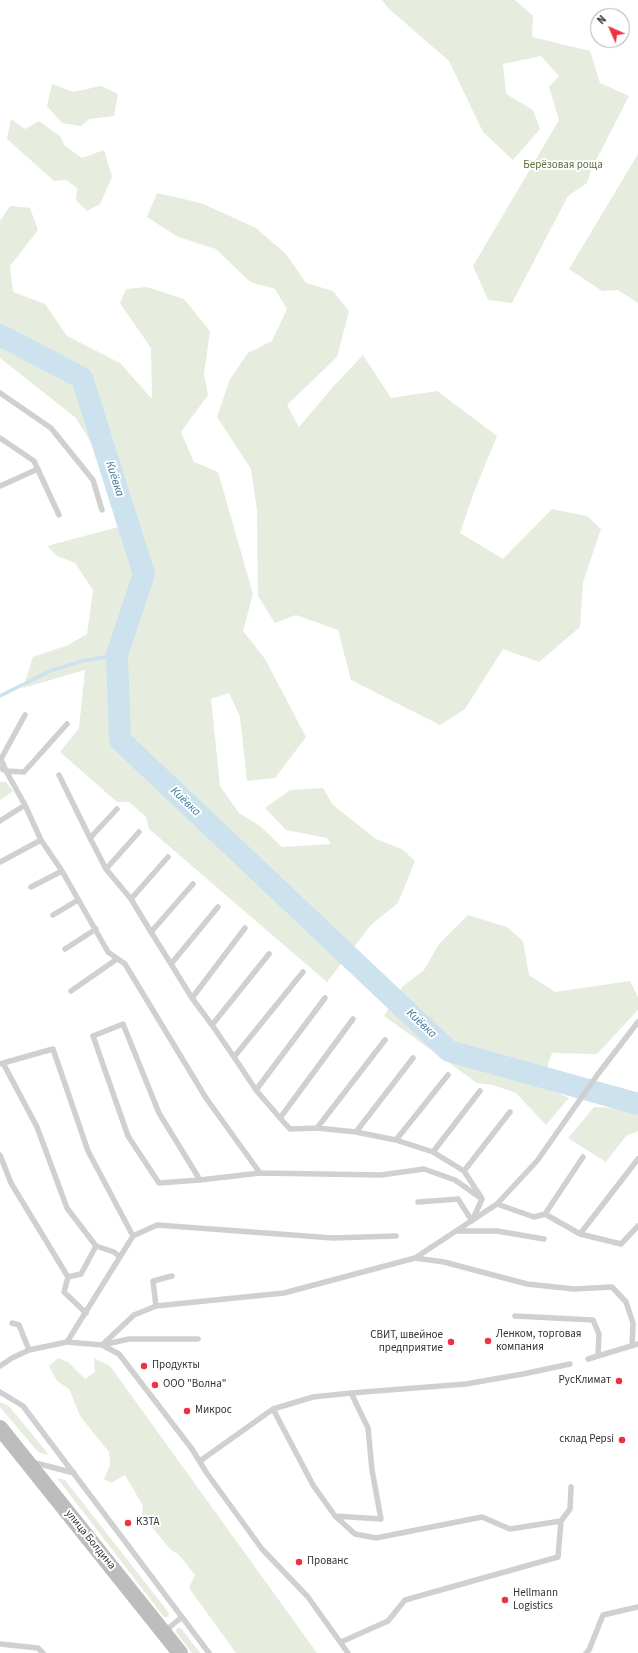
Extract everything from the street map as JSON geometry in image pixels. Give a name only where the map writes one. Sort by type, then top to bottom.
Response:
[{"type":"main road","name":"улица Болдина","points":[[0,1428],[180,1653]]},
{"type":"lane","points":[[0,393],[51,428],[93,480],[102,510]]},
{"type":"lane","points":[[0,438],[34,461],[59,515]]},
{"type":"lane","points":[[0,486],[38,469]]},
{"type":"lane","points":[[24,715],[1,759],[41,840],[62,871],[108,952],[126,964],[206,1098],[260,1173]]},
{"type":"lane","points":[[0,768],[6,771],[24,772],[68,724]]},
{"type":"lane","points":[[60,775],[106,869],[131,899],[192,998],[212,1024],[256,1090],[290,1129],[317,1128],[356,1132],[396,1140],[433,1152],[464,1171],[482,1199]]},
{"type":"lane","points":[[0,821],[25,806]]},
{"type":"lane","points":[[90,838],[117,809]]},
{"type":"lane","points":[[106,869],[139,832]]},
{"type":"lane","points":[[0,862],[41,840]]},
{"type":"lane","points":[[131,899],[168,857]]},
{"type":"lane","points":[[31,887],[62,871]]},
{"type":"lane","points":[[151,932],[192,884]]},
{"type":"lane","points":[[53,915],[78,900]]},
{"type":"lane","points":[[171,964],[218,907]]},
{"type":"lane","points":[[192,998],[246,928]]},
{"type":"lane","points":[[65,949],[96,929]]},
{"type":"lane","points":[[212,1024],[269,954]]},
{"type":"lane","points":[[71,991],[117,959]]},
{"type":"lane","points":[[234,1057],[303,972]]},
{"type":"lane","points":[[256,1090],[326,998]]},
{"type":"lane","points":[[280,1118],[353,1020]]},
{"type":"lane","points":[[102,1345],[134,1315],[156,1306],[284,1293],[415,1258],[497,1204],[537,1161],[580,1102],[598,1074],[638,1022]]},
{"type":"lane","points":[[200,1180],[159,1113],[123,1024],[93,1036],[128,1136],[159,1183],[200,1180],[260,1173],[380,1175],[424,1169],[455,1180],[482,1199]]},
{"type":"lane","points":[[317,1128],[385,1040]]},
{"type":"lane","points":[[120,1257],[114,1252],[96,1246],[67,1208],[37,1127],[2,1064],[53,1049],[88,1151],[133,1236]]},
{"type":"lane","points":[[356,1132],[413,1058]]},
{"type":"lane","points":[[396,1140],[448,1075]]},
{"type":"lane","points":[[433,1152],[480,1091]]},
{"type":"lane","points":[[464,1171],[510,1112]]},
{"type":"lane","points":[[0,1155],[11,1183],[68,1276],[64,1292],[86,1313]]},
{"type":"lane","points":[[497,1204],[534,1217],[545,1214],[583,1157]]},
{"type":"lane","points":[[580,1234],[638,1159]]},
{"type":"lane","points":[[418,1202],[458,1199],[472,1221]]},
{"type":"lane","points":[[472,1221],[482,1199]]},
{"type":"lane","points":[[545,1214],[580,1234],[621,1244],[638,1226]]},
{"type":"lane","points":[[67,1342],[133,1236],[157,1226],[333,1238],[396,1236]]},
{"type":"lane","points":[[456,1231],[497,1231],[544,1239]]},
{"type":"lane","points":[[68,1276],[81,1274],[96,1246]]},
{"type":"lane","points":[[415,1258],[444,1262],[527,1284],[574,1289],[612,1286],[626,1302],[633,1323],[635,1345],[588,1359]]},
{"type":"lane","points":[[156,1306],[152,1281],[172,1276]]},
{"type":"lane","points":[[515,1316],[593,1320],[599,1334],[598,1356]]},
{"type":"lane","points":[[12,1323],[19,1325],[29,1350]]},
{"type":"lane","points":[[0,1366],[12,1358],[29,1350],[67,1342],[102,1345],[129,1339],[198,1339]]},
{"type":"lane","points":[[102,1345],[119,1354],[200,1460],[206,1472],[262,1549],[308,1596],[348,1653]]},
{"type":"lane","points":[[200,1460],[272,1409],[314,1397],[466,1384],[570,1364]]},
{"type":"lane","points":[[0,1392],[23,1406],[209,1653]]},
{"type":"lane","points":[[336,1516],[381,1519],[372,1470],[368,1428],[351,1393]]},
{"type":"lane","points":[[272,1409],[313,1485],[336,1516],[354,1534],[376,1538],[482,1517],[510,1529],[561,1521]]},
{"type":"lane","points":[[26,1460],[74,1473]]},
{"type":"lane","points":[[341,1642],[388,1621],[405,1600],[558,1557],[561,1521],[570,1508],[571,1487]]},
{"type":"lane","points":[[586,1653],[589,1650],[603,1616],[638,1608]]},
{"type":"lane","points":[[163,1632],[182,1617]]},
{"type":"lane","points":[[0,1644],[38,1648],[43,1653]]},
{"type":"green space","name":"Берёзовая роща","points":[[382,0],[515,0],[533,16],[532,37],[590,51],[600,83],[629,96],[591,170],[587,183],[568,196],[512,303],[488,300],[473,266],[559,120],[549,87],[559,76],[541,56],[503,64],[506,94],[533,110],[540,129],[513,160],[483,132],[449,61],[388,8]]},
{"type":"green space","points":[[52,84],[73,92],[101,86],[118,94],[114,116],[89,119],[81,126],[62,123],[47,106]]},
{"type":"green space","points":[[11,119],[25,129],[39,121],[60,136],[65,146],[82,158],[104,150],[112,177],[100,204],[87,211],[76,200],[77,188],[66,180],[54,181],[7,139]]},
{"type":"green space","points":[[638,154],[638,303],[618,290],[602,291],[569,269]]},
{"type":"green space","points":[[157,193],[201,203],[256,228],[286,254],[306,283],[333,291],[349,311],[337,357],[287,405],[299,427],[332,388],[363,355],[391,398],[437,391],[497,436],[474,492],[460,533],[503,559],[552,509],[587,516],[601,529],[583,582],[580,627],[539,662],[503,649],[465,709],[440,725],[351,680],[338,630],[296,615],[275,623],[258,596],[257,510],[251,469],[217,417],[230,379],[248,353],[272,341],[287,309],[275,289],[250,282],[216,249],[178,237],[147,217]]},
{"type":"green space","points":[[10,206],[30,208],[38,230],[10,266],[13,292],[45,304],[67,336],[120,363],[152,399],[151,348],[120,303],[126,289],[147,287],[184,299],[210,331],[204,374],[208,395],[181,432],[194,462],[218,472],[253,594],[243,631],[265,659],[306,737],[275,778],[247,781],[240,717],[229,693],[211,699],[220,786],[239,813],[260,826],[282,847],[331,844],[327,838],[286,830],[265,808],[290,790],[323,788],[333,805],[376,839],[402,849],[415,861],[398,903],[371,925],[327,982],[149,829],[146,817],[129,802],[117,802],[60,752],[79,728],[85,670],[23,688],[33,657],[68,645],[87,634],[93,590],[75,563],[57,556],[47,546],[122,526],[110,474],[76,418],[0,358],[0,221]]},
{"type":"green space","points":[[0,782],[6,782],[13,791],[0,800]]},
{"type":"green space","points":[[468,915],[507,927],[523,941],[529,975],[555,992],[630,981],[638,997],[638,1010],[597,1054],[552,1053],[541,1085],[569,1098],[546,1125],[516,1093],[493,1085],[477,1083],[384,1016],[402,987],[424,970],[439,944]]},
{"type":"green space","points":[[638,1091],[638,1131],[626,1136],[606,1162],[568,1138],[594,1107],[628,1109]]},
{"type":"green space","points":[[58,1358],[68,1362],[85,1379],[95,1372],[94,1358],[110,1366],[317,1653],[236,1653],[189,1588],[195,1575],[179,1555],[171,1550],[142,1515],[143,1506],[125,1475],[111,1483],[104,1479],[110,1465],[109,1452],[80,1416],[69,1389],[57,1381],[49,1366]]},
{"type":"green space","points":[[0,1402],[9,1406],[49,1455],[38,1452],[0,1407]]},
{"type":"green space","points":[[57,1478],[65,1480],[169,1613],[168,1617],[164,1617]]},
{"type":"green space","points":[[177,1628],[181,1628],[200,1653],[192,1653],[176,1632]]},
{"type":"waterway","name":"Киёвка","points":[[0,335],[82,378],[144,574],[117,655],[120,740],[449,1051],[638,1104]]},
{"type":"waterway","points":[[0,696],[50,671],[82,661],[117,655]]},
{"type":"place","name":"Ленком, торговая компания","points":[[488,1341]]},
{"type":"place","name":"СВИТ, швейное предприятие","points":[[451,1342]]},
{"type":"place","name":"Продукты","points":[[144,1366]]},
{"type":"place","name":"РусКлимат","points":[[619,1381]]},
{"type":"place","name":"ООО \"Волна\"","points":[[155,1385]]},
{"type":"place","name":"Микрос","points":[[187,1411]]},
{"type":"place","name":"склад Pepsi","points":[[622,1440]]},
{"type":"place","name":"КЗТА","points":[[128,1523]]},
{"type":"place","name":"Прованс","points":[[299,1562]]},
{"type":"place","name":"Hellmann Logistics","points":[[505,1600]]}]
